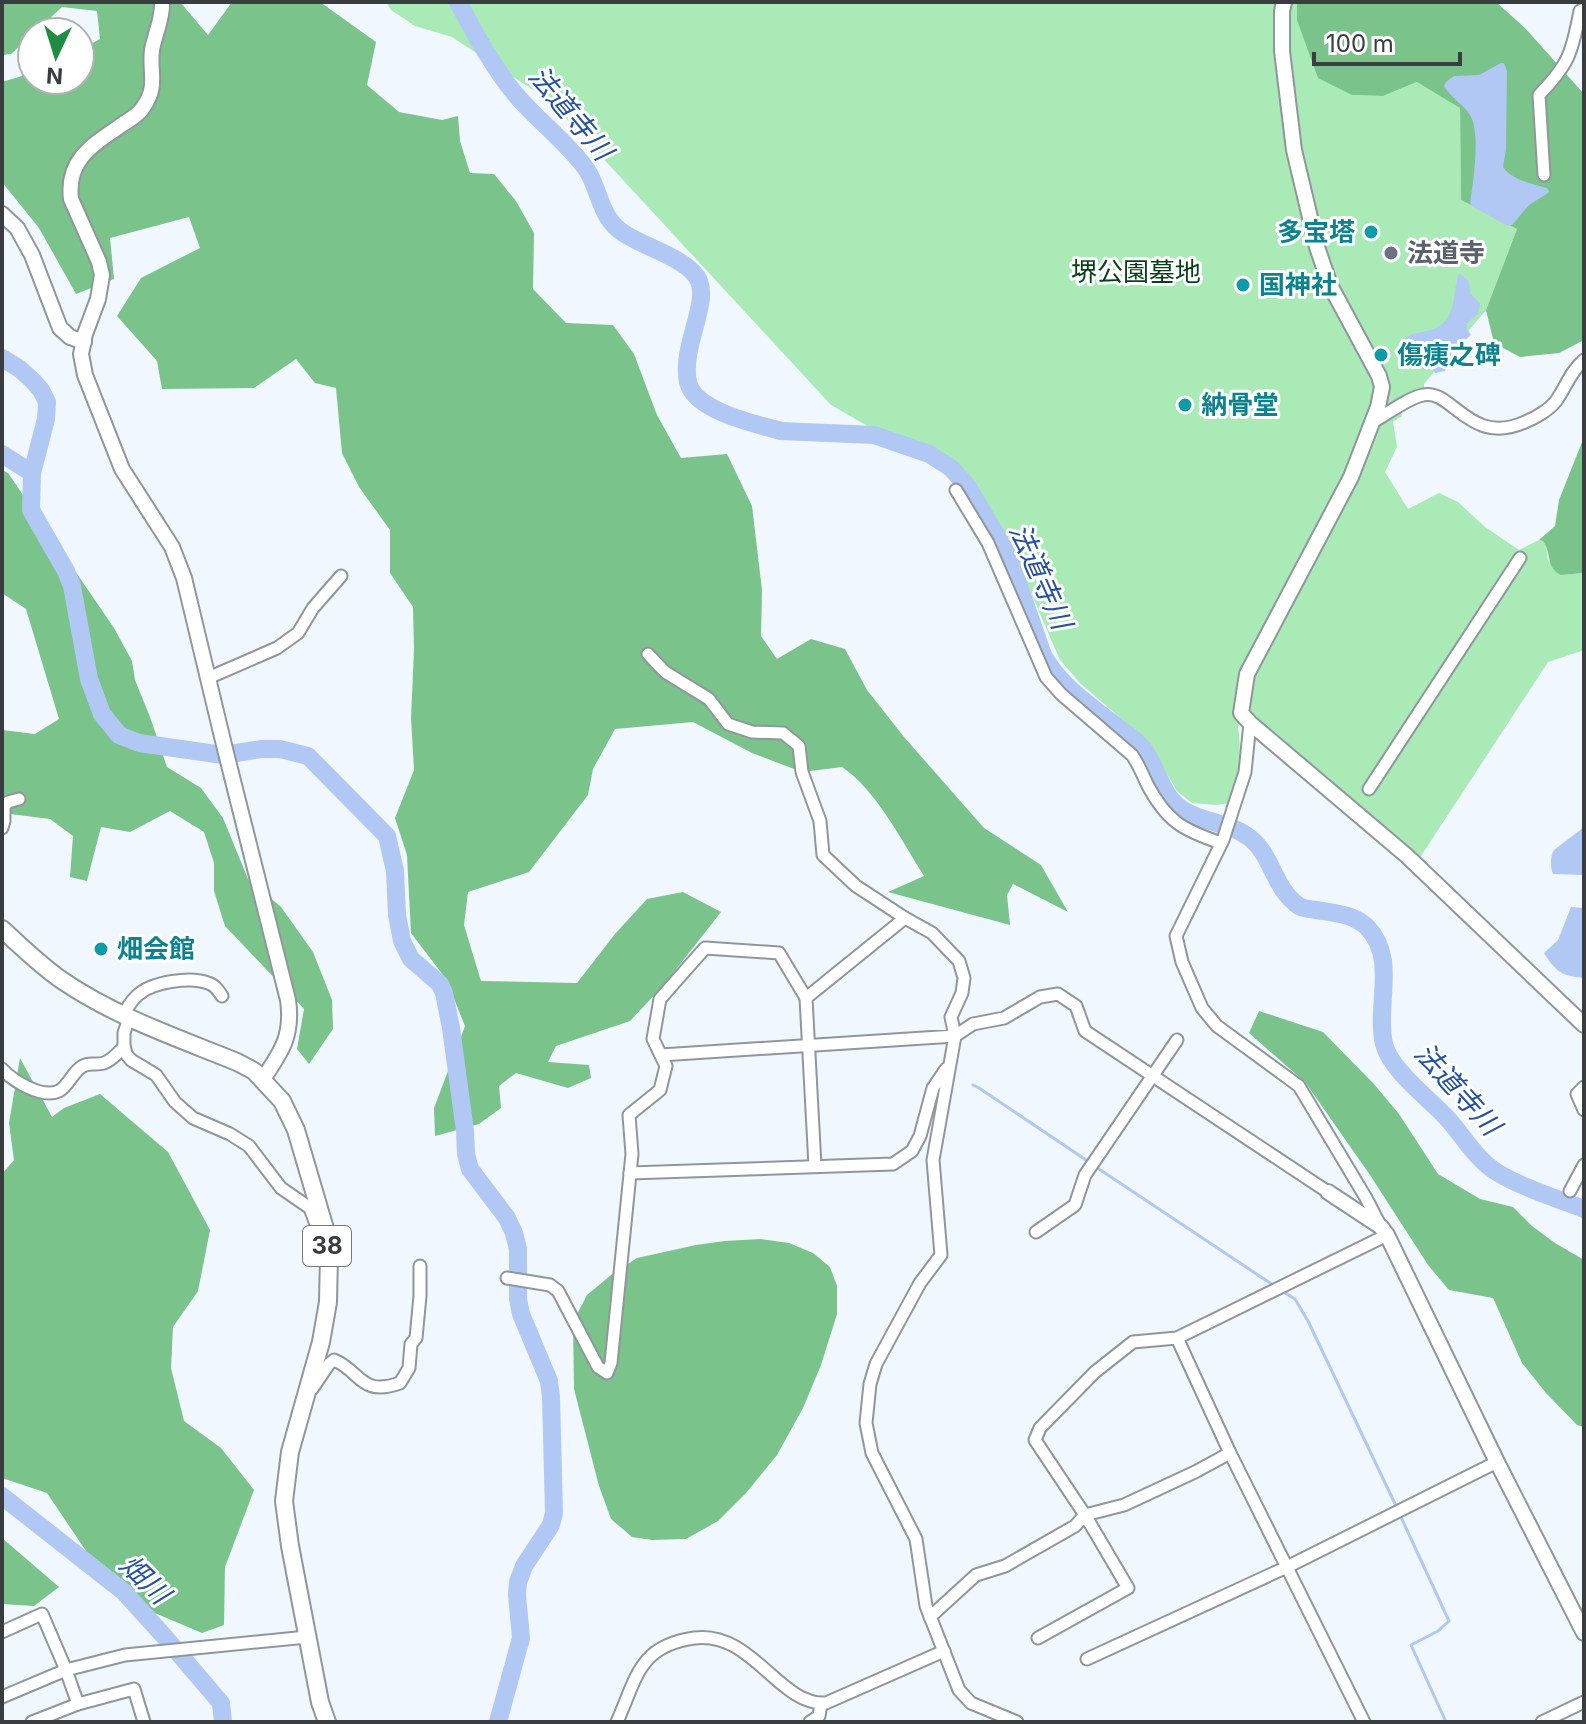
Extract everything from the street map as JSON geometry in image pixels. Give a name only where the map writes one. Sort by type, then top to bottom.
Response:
[{"type":"main road","name":"38","points":[[2,929],[63,981],[107,1007],[254,1071],[282,1101],[296,1130],[326,1232],[328,1302],[321,1342],[290,1452],[284,1501],[307,1637],[327,1722]]},
{"type":"street","points":[[162,2],[163,14],[152,51],[153,87],[147,100],[141,111],[85,151],[73,173],[71,199],[102,275],[81,354],[85,375],[122,469],[172,547],[184,578],[288,1000],[290,1013],[282,1053],[263,1079]]},
{"type":"street","points":[[1284,2],[1282,51],[1294,150],[1317,247],[1330,285],[1382,387],[1373,422],[1351,477],[1247,674],[1241,713],[1407,856],[1584,1025]]},
{"type":"street","points":[[1544,175],[1539,95],[1567,61],[1574,45],[1580,11],[1584,9]]},
{"type":"street","points":[[2,214],[17,228],[32,255],[60,328],[70,337],[84,342]]},
{"type":"street","points":[[1373,422],[1425,394],[1443,400],[1478,425],[1499,429],[1524,423],[1555,403],[1575,368],[1584,360]]},
{"type":"street","points":[[956,490],[988,543],[1046,677],[1061,694],[1132,755],[1141,767],[1147,784],[1171,818],[1189,832],[1222,841]]},
{"type":"street","points":[[1369,789],[1520,558]]},
{"type":"street","points":[[208,678],[277,648],[298,633],[313,608],[341,576]]},
{"type":"street","points":[[648,654],[665,672],[709,699],[728,724],[752,732],[783,733],[799,746],[802,772],[820,821],[823,855],[856,886],[932,933],[959,961],[964,978],[962,993],[951,1017],[955,1036],[933,1160],[941,1255],[920,1283],[876,1364],[870,1384],[866,1423],[872,1453],[916,1539],[930,1617],[959,1690],[971,1703],[1017,1722]]},
{"type":"street","points":[[1250,723],[1245,772],[1222,841],[1176,936],[1182,962],[1202,1008],[1217,1026],[1299,1086],[1384,1231],[1584,1633]]},
{"type":"street","points":[[2,828],[4,806],[19,799]]},
{"type":"street","points":[[806,998],[905,918]]},
{"type":"street","points":[[507,1278],[550,1285],[558,1291],[598,1367],[607,1373],[611,1363],[632,1154],[629,1115],[660,1090],[666,1066],[653,1039],[660,999],[705,948],[779,953],[806,998],[815,1166]]},
{"type":"street","points":[[222,996],[206,982],[189,980],[163,983],[141,992],[133,1000],[126,1016],[126,1054],[156,1075],[184,1112],[249,1146],[281,1188],[310,1208],[317,1227],[326,1232]]},
{"type":"street","points":[[661,1055],[955,1036],[973,1024],[1004,1018],[1040,997],[1058,994],[1076,1006],[1085,1031],[1384,1231]]},
{"type":"street","points":[[1036,1232],[1075,1205],[1085,1175],[1177,1040]]},
{"type":"street","points":[[2,1069],[15,1081],[31,1088],[47,1093],[56,1092],[81,1066],[91,1062],[104,1063],[124,1047]]},
{"type":"street","points":[[630,1173],[893,1164],[912,1151],[920,1136],[933,1088],[951,1061]]},
{"type":"street","points":[[1584,1087],[1577,1094],[1584,1110]]},
{"type":"street","points":[[1570,1191],[1584,1165]]},
{"type":"street","points":[[1038,1638],[1128,1588],[1085,1515],[1035,1440],[1040,1428],[1095,1372],[1133,1342],[1177,1338],[1384,1231]]},
{"type":"street","points":[[306,1395],[334,1360],[368,1384],[379,1387],[400,1383],[409,1368],[411,1344],[416,1338],[420,1266]]},
{"type":"street","points":[[1177,1338],[1230,1453],[1364,1722]]},
{"type":"street","points":[[930,1617],[976,1575],[1005,1566],[1075,1526],[1085,1515],[1124,1505],[1230,1453]]},
{"type":"street","points":[[1087,1659],[1287,1567],[1497,1462]]},
{"type":"street","points":[[2,1632],[42,1614],[78,1704]]},
{"type":"street","points":[[2,1697],[66,1670],[125,1655],[307,1637]]},
{"type":"street","points":[[617,1722],[644,1661],[658,1649],[678,1640],[702,1637],[723,1640],[752,1658],[800,1698],[821,1704],[944,1651]]},
{"type":"street","points":[[32,1722],[78,1704],[134,1689],[144,1722]]},
{"type":"street","points":[[1542,1722],[1584,1702]]},
{"type":"street","points":[[810,1722],[819,1716],[821,1704]]},
{"type":"green space","points":[[2,2],[180,2],[208,35],[232,2],[320,2],[376,42],[367,85],[399,112],[442,120],[458,116],[460,141],[470,173],[494,174],[516,201],[534,233],[533,289],[566,323],[613,325],[634,354],[657,415],[681,458],[727,454],[752,506],[762,590],[761,636],[777,659],[811,639],[845,649],[867,690],[904,737],[984,828],[1041,865],[1068,912],[1013,884],[1007,895],[1010,925],[888,892],[924,876],[877,802],[842,767],[802,772],[752,753],[693,722],[615,729],[593,769],[588,795],[529,872],[468,892],[464,925],[481,981],[577,983],[647,899],[683,892],[721,912],[663,986],[630,1021],[556,1046],[548,1062],[589,1065],[591,1078],[568,1088],[516,1073],[499,1086],[501,1108],[479,1124],[435,1136],[434,1108],[465,1026],[446,979],[411,933],[407,855],[395,818],[414,770],[411,718],[413,607],[390,573],[390,530],[359,487],[342,453],[336,388],[315,383],[296,359],[254,388],[162,389],[157,361],[117,316],[141,278],[200,248],[189,217],[110,238],[114,279],[76,294],[39,228],[2,182],[2,82],[16,78],[16,96],[96,96],[96,41],[100,39],[97,11],[62,7],[52,16],[16,16],[16,49],[2,55]]},
{"type":"green space","name":"堺公園墓地","points":[[386,2],[1297,2],[1297,20],[1352,95],[1383,96],[1417,82],[1460,107],[1461,200],[1517,229],[1486,310],[1424,384],[1424,390],[1400,410],[1402,416],[1393,422],[1397,447],[1385,472],[1408,509],[1439,493],[1458,502],[1485,527],[1519,550],[1543,541],[1548,560],[1561,575],[1584,573],[1584,650],[1548,662],[1419,859],[1262,726],[1254,715],[1238,726],[1239,765],[1231,803],[1192,803],[1177,791],[1148,742],[1080,683],[1060,660],[1009,542],[974,484],[929,452],[871,428],[831,405],[550,101],[452,37],[415,26],[391,10]]},
{"type":"green space","points":[[1297,2],[1496,2],[1525,28],[1584,94],[1584,340],[1559,353],[1520,357],[1494,343],[1486,310],[1517,229],[1461,200],[1460,108],[1417,82],[1383,96],[1352,95],[1318,78],[1297,20]]},
{"type":"green space","points":[[1584,437],[1584,573],[1561,575],[1553,568],[1546,546],[1539,540],[1555,526],[1559,500]]},
{"type":"green space","points":[[2,470],[8,473],[114,628],[132,661],[135,680],[167,767],[201,788],[223,818],[248,879],[281,907],[313,952],[332,1000],[333,1029],[309,1064],[297,1049],[304,1009],[225,926],[214,891],[214,863],[204,832],[170,811],[130,832],[101,827],[87,881],[70,877],[73,836],[50,819],[2,813],[2,730],[35,734],[59,719],[26,609],[2,593]]},
{"type":"green space","points":[[1259,1011],[1323,1032],[1399,1114],[1438,1174],[1480,1199],[1513,1207],[1532,1226],[1584,1260],[1584,1427],[1577,1425],[1546,1393],[1522,1363],[1493,1298],[1449,1290],[1428,1265],[1305,1082],[1249,1033]]},
{"type":"green space","points":[[20,1058],[52,1117],[64,1108],[100,1094],[168,1152],[210,1230],[198,1291],[173,1327],[171,1368],[184,1421],[221,1448],[254,1490],[225,1567],[224,1625],[202,1633],[117,1597],[47,1493],[2,1478],[2,1174],[14,1160],[9,1123]]},
{"type":"green space","points":[[761,1239],[789,1243],[813,1253],[830,1267],[837,1286],[837,1314],[803,1408],[777,1455],[718,1521],[686,1539],[632,1537],[611,1519],[599,1486],[574,1389],[573,1322],[587,1295],[637,1258],[696,1245]]},
{"type":"green space","points":[[2,1538],[59,1587],[34,1606],[2,1604]]},
{"type":"water","points":[[1501,63],[1507,71],[1503,167],[1517,178],[1549,191],[1508,226],[1470,203],[1475,158],[1473,123],[1467,111],[1444,86],[1454,76],[1479,75]]},
{"type":"water","points":[[1459,273],[1469,281],[1470,293],[1480,304],[1478,314],[1467,323],[1471,335],[1445,371],[1435,373],[1433,369],[1424,370],[1403,340],[1444,322],[1452,308]]},
{"type":"water","points":[[1584,827],[1584,875],[1553,874],[1551,862],[1554,850]]},
{"type":"water","points":[[1571,907],[1584,908],[1584,978],[1560,972],[1544,953],[1558,940]]},
{"type":"waterway","name":"法道寺川","points":[[458,2],[508,84],[587,170],[612,223],[627,235],[685,265],[699,281],[700,302],[687,367],[688,382],[693,392],[713,408],[757,424],[781,431],[874,435],[929,454],[951,468],[968,487],[1008,555],[1050,667],[1078,696],[1139,744],[1170,798],[1183,810],[1234,829],[1258,845],[1290,899],[1305,908],[1350,917],[1367,927],[1376,940],[1384,968],[1382,1029],[1384,1044],[1394,1063],[1488,1166],[1538,1192],[1584,1209]]},
{"type":"waterway","points":[[2,358],[33,381],[47,402],[46,419],[32,473],[31,510],[72,586],[89,679],[102,714],[119,735],[139,743],[223,755],[280,749],[308,756],[387,836],[395,871],[402,941],[411,959],[440,984],[444,993],[470,1169],[507,1218],[514,1233],[518,1249],[521,1314],[549,1381],[554,1513],[551,1525],[524,1566],[518,1582],[521,1638],[498,1722]]},
{"type":"waterway","points":[[2,454],[32,473]]},
{"type":"waterway","points":[[973,1085],[1089,1162]]},
{"type":"waterway","points":[[1096,1167],[1276,1287]]},
{"type":"waterway","points":[[1282,1291],[1295,1299],[1308,1321],[1397,1508]]},
{"type":"waterway","name":"畑川","points":[[2,1496],[124,1592],[221,1703],[223,1722]]},
{"type":"waterway","points":[[1400,1515],[1449,1621],[1438,1631],[1411,1645],[1446,1722]]},
{"type":"place","name":"多宝塔","points":[[1371,232]]},
{"type":"place","name":"法道寺","points":[[1391,253]]},
{"type":"place","name":"国神社","points":[[1243,285]]},
{"type":"place","name":"傷痍之碑","points":[[1381,355]]},
{"type":"place","name":"納骨堂","points":[[1185,405]]},
{"type":"place","name":"畑会館","points":[[101,949]]}]
